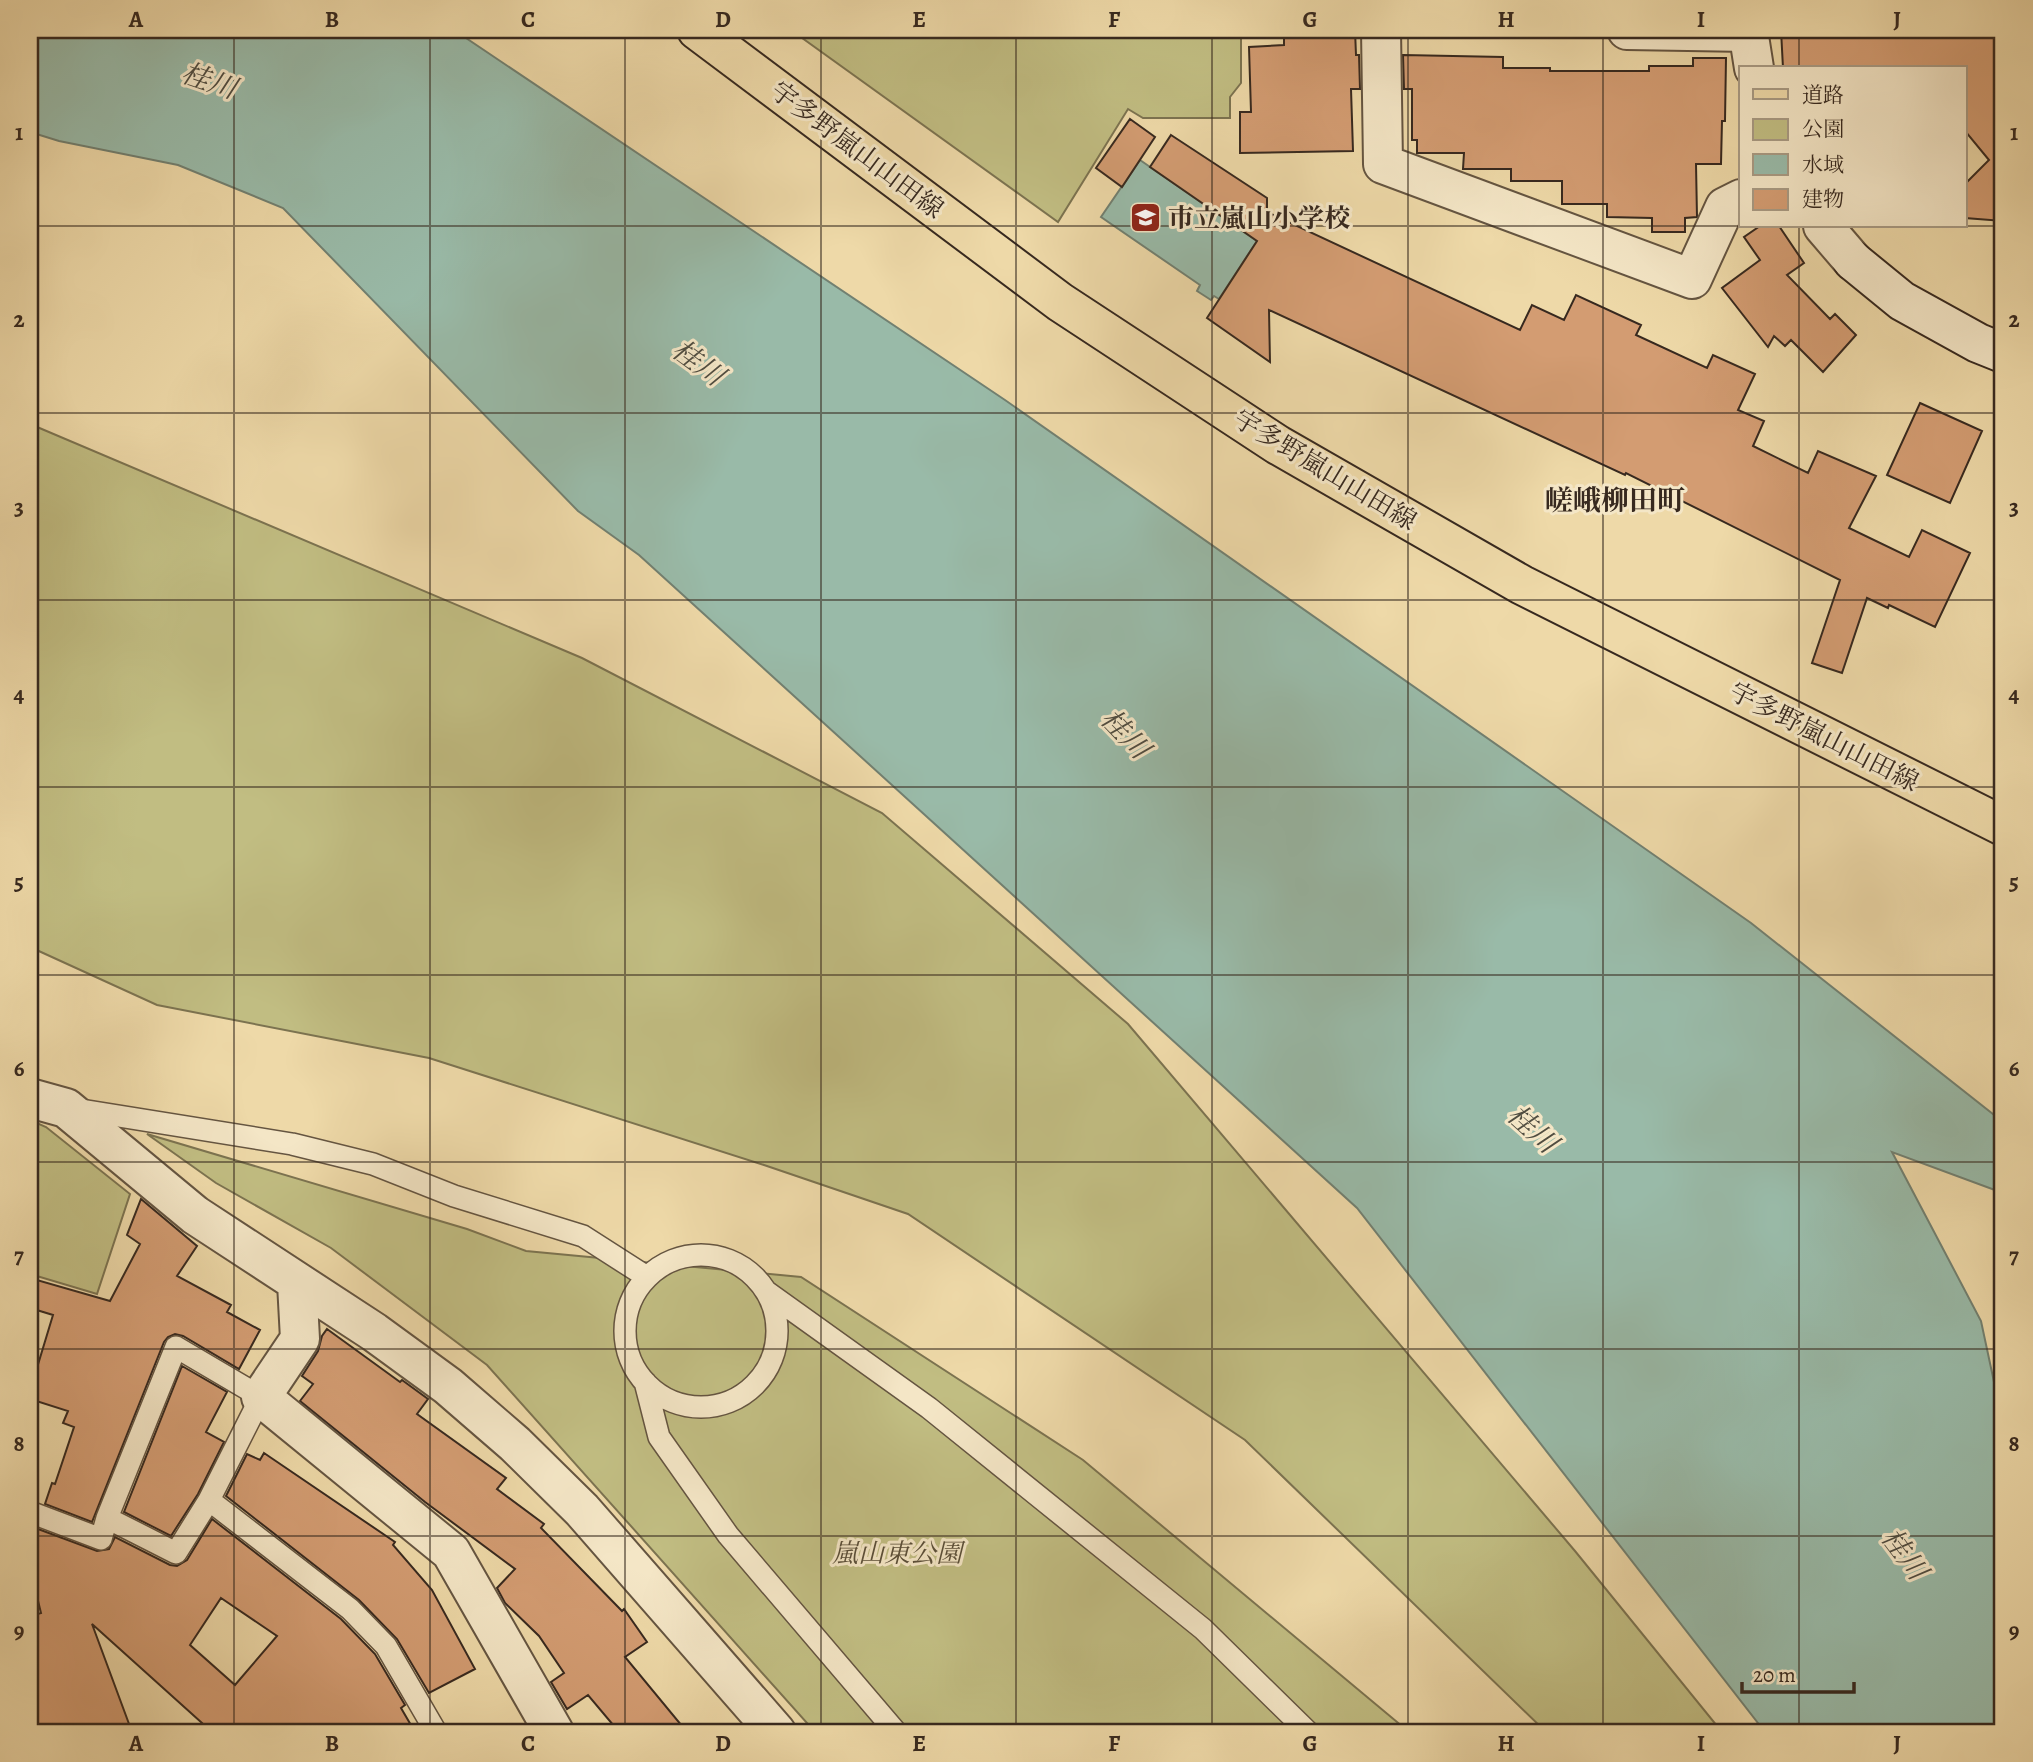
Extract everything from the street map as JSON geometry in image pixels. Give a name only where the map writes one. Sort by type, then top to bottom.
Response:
[{"type":"main road","name":"宇多野嵐山山田線","points":[[697,30],[1060,302],[1278,445],[1522,585],[2003,826]]},
{"type":"street","points":[[1381,30],[1383,164],[1692,279],[1725,207],[1739,201]]},
{"type":"street","points":[[1628,30],[1750,43]]},
{"type":"street","points":[[1825,228],[1853,261],[1902,301],[1978,343],[2003,353]]},
{"type":"street","points":[[30,1098],[66,1108],[195,1215],[374,1332],[448,1386],[514,1444],[591,1519],[776,1732]]},
{"type":"street","points":[[297,1283],[300,1339],[261,1397],[451,1552],[554,1732]]},
{"type":"lane","points":[[66,1108],[292,1144],[373,1164],[454,1196],[583,1236],[647,1277]]},
{"type":"lane","points":[[767,1292],[775,1313],[777,1336],[773,1357],[761,1377],[745,1393],[725,1403],[704,1407],[682,1405],[662,1396],[645,1382],[632,1363],[625,1341],[626,1318],[633,1296],[647,1277],[665,1263],[687,1256],[710,1255],[733,1262],[752,1274],[767,1292],[929,1408],[1192,1621],[1308,1732]]},
{"type":"lane","points":[[30,1512],[101,1539],[107,1518],[176,1347],[261,1397],[209,1500],[176,1553],[107,1518]]},
{"type":"lane","points":[[645,1382],[659,1437],[728,1535],[896,1732]]},
{"type":"lane","points":[[209,1500],[350,1609],[368,1627],[386,1646],[436,1732]]},
{"type":"green space","points":[[791,30],[1241,30],[1241,83],[1230,97],[1230,118],[1143,118],[1128,109],[1058,222]]},
{"type":"green space","points":[[30,424],[582,658],[882,813],[1128,1024],[1575,1551],[1722,1732],[1546,1732],[1245,1440],[908,1214],[429,1058],[157,1005],[30,947]]},
{"type":"green space","points":[[30,1120],[46,1127],[130,1194],[97,1294],[30,1274]]},
{"type":"green space","name":"嵐山東公園","points":[[147,1134],[467,1229],[526,1251],[801,1277],[1083,1460],[1409,1732],[815,1732],[487,1365],[331,1248],[216,1183]]},
{"type":"water","name":"桂川","points":[[30,30],[454,30],[1005,400],[1751,923],[2003,1122],[2003,1193],[1892,1152],[1981,1321],[2003,1414],[2003,1732],[1765,1732],[1357,1208],[639,555],[578,511],[283,208],[178,165],[59,141],[30,132]]},
{"type":"water","points":[[1140,160],[1257,241],[1219,299],[1214,296],[1211,300],[1197,291],[1200,285],[1101,217]]},
{"type":"building","points":[[1284,30],[1355,30],[1360,89],[1351,89],[1353,151],[1240,153],[1240,112],[1251,112],[1249,47],[1284,45]]},
{"type":"building","points":[[1781,30],[2003,30],[2003,221],[1966,218],[1966,183],[1989,160],[1966,132],[1966,66],[1783,66]]},
{"type":"building","points":[[1403,55],[1503,57],[1503,68],[1550,68],[1550,71],[1649,71],[1649,66],[1693,66],[1693,58],[1726,58],[1721,164],[1696,164],[1697,217],[1685,218],[1685,232],[1652,232],[1652,218],[1607,217],[1607,204],[1562,204],[1562,181],[1511,181],[1511,169],[1463,169],[1464,153],[1417,153],[1417,140],[1412,140],[1412,89],[1404,89]]},
{"type":"building","points":[[1130,119],[1155,137],[1122,187],[1096,168]]},
{"type":"building","points":[[1171,135],[1267,198],[1267,212],[1520,330],[1532,305],[1564,320],[1576,295],[1641,325],[1636,335],[1707,368],[1713,355],[1755,374],[1738,410],[1764,421],[1753,446],[1808,473],[1818,451],[1876,476],[1849,528],[1909,557],[1922,530],[1970,553],[1935,627],[1889,605],[1888,608],[1867,598],[1842,673],[1812,663],[1840,580],[1626,473],[1625,475],[1269,310],[1270,362],[1207,318],[1257,241],[1150,167]]},
{"type":"building","points":[[1757,228],[1780,228],[1804,263],[1787,275],[1830,319],[1835,314],[1856,335],[1823,372],[1791,340],[1785,346],[1774,336],[1768,347],[1722,288],[1760,260],[1744,237]]},
{"type":"building","points":[[1920,403],[1982,431],[1950,503],[1887,475]]},
{"type":"building","points":[[141,1199],[197,1246],[177,1276],[231,1305],[227,1312],[260,1330],[239,1369],[183,1336],[175,1334],[168,1337],[92,1522],[45,1504],[52,1483],[55,1484],[74,1427],[63,1423],[68,1411],[30,1399],[30,1391],[53,1315],[30,1308],[30,1278],[110,1301],[140,1244],[127,1235]]},
{"type":"building","points":[[327,1329],[428,1399],[417,1414],[506,1478],[497,1489],[544,1524],[541,1528],[622,1611],[624,1609],[647,1642],[625,1657],[687,1732],[619,1732],[588,1695],[567,1709],[551,1682],[564,1673],[539,1636],[505,1603],[497,1588],[515,1569],[425,1502],[300,1401],[313,1384],[302,1376],[318,1351]]},
{"type":"building","points":[[182,1366],[227,1392],[206,1432],[224,1442],[198,1494],[171,1536],[124,1512]]},
{"type":"building","points":[[264,1453],[395,1542],[393,1545],[432,1590],[475,1669],[429,1693],[397,1639],[359,1600],[226,1496],[247,1454],[260,1460]]},
{"type":"building","points":[[212,1519],[341,1619],[375,1654],[405,1705],[401,1708],[415,1732],[212,1732],[92,1624],[132,1732],[30,1732],[30,1616],[41,1613],[30,1568],[30,1526],[97,1551],[109,1549],[115,1537],[170,1565],[177,1566],[187,1560]],"holes":[[[221,1598],[277,1636],[235,1685],[190,1645]]]},
{"type":"place","name":"市立嵐山小学校","points":[[1145,218]]},
{"type":"district","name":"嵯峨柳田町","points":[[1615,501]]}]
